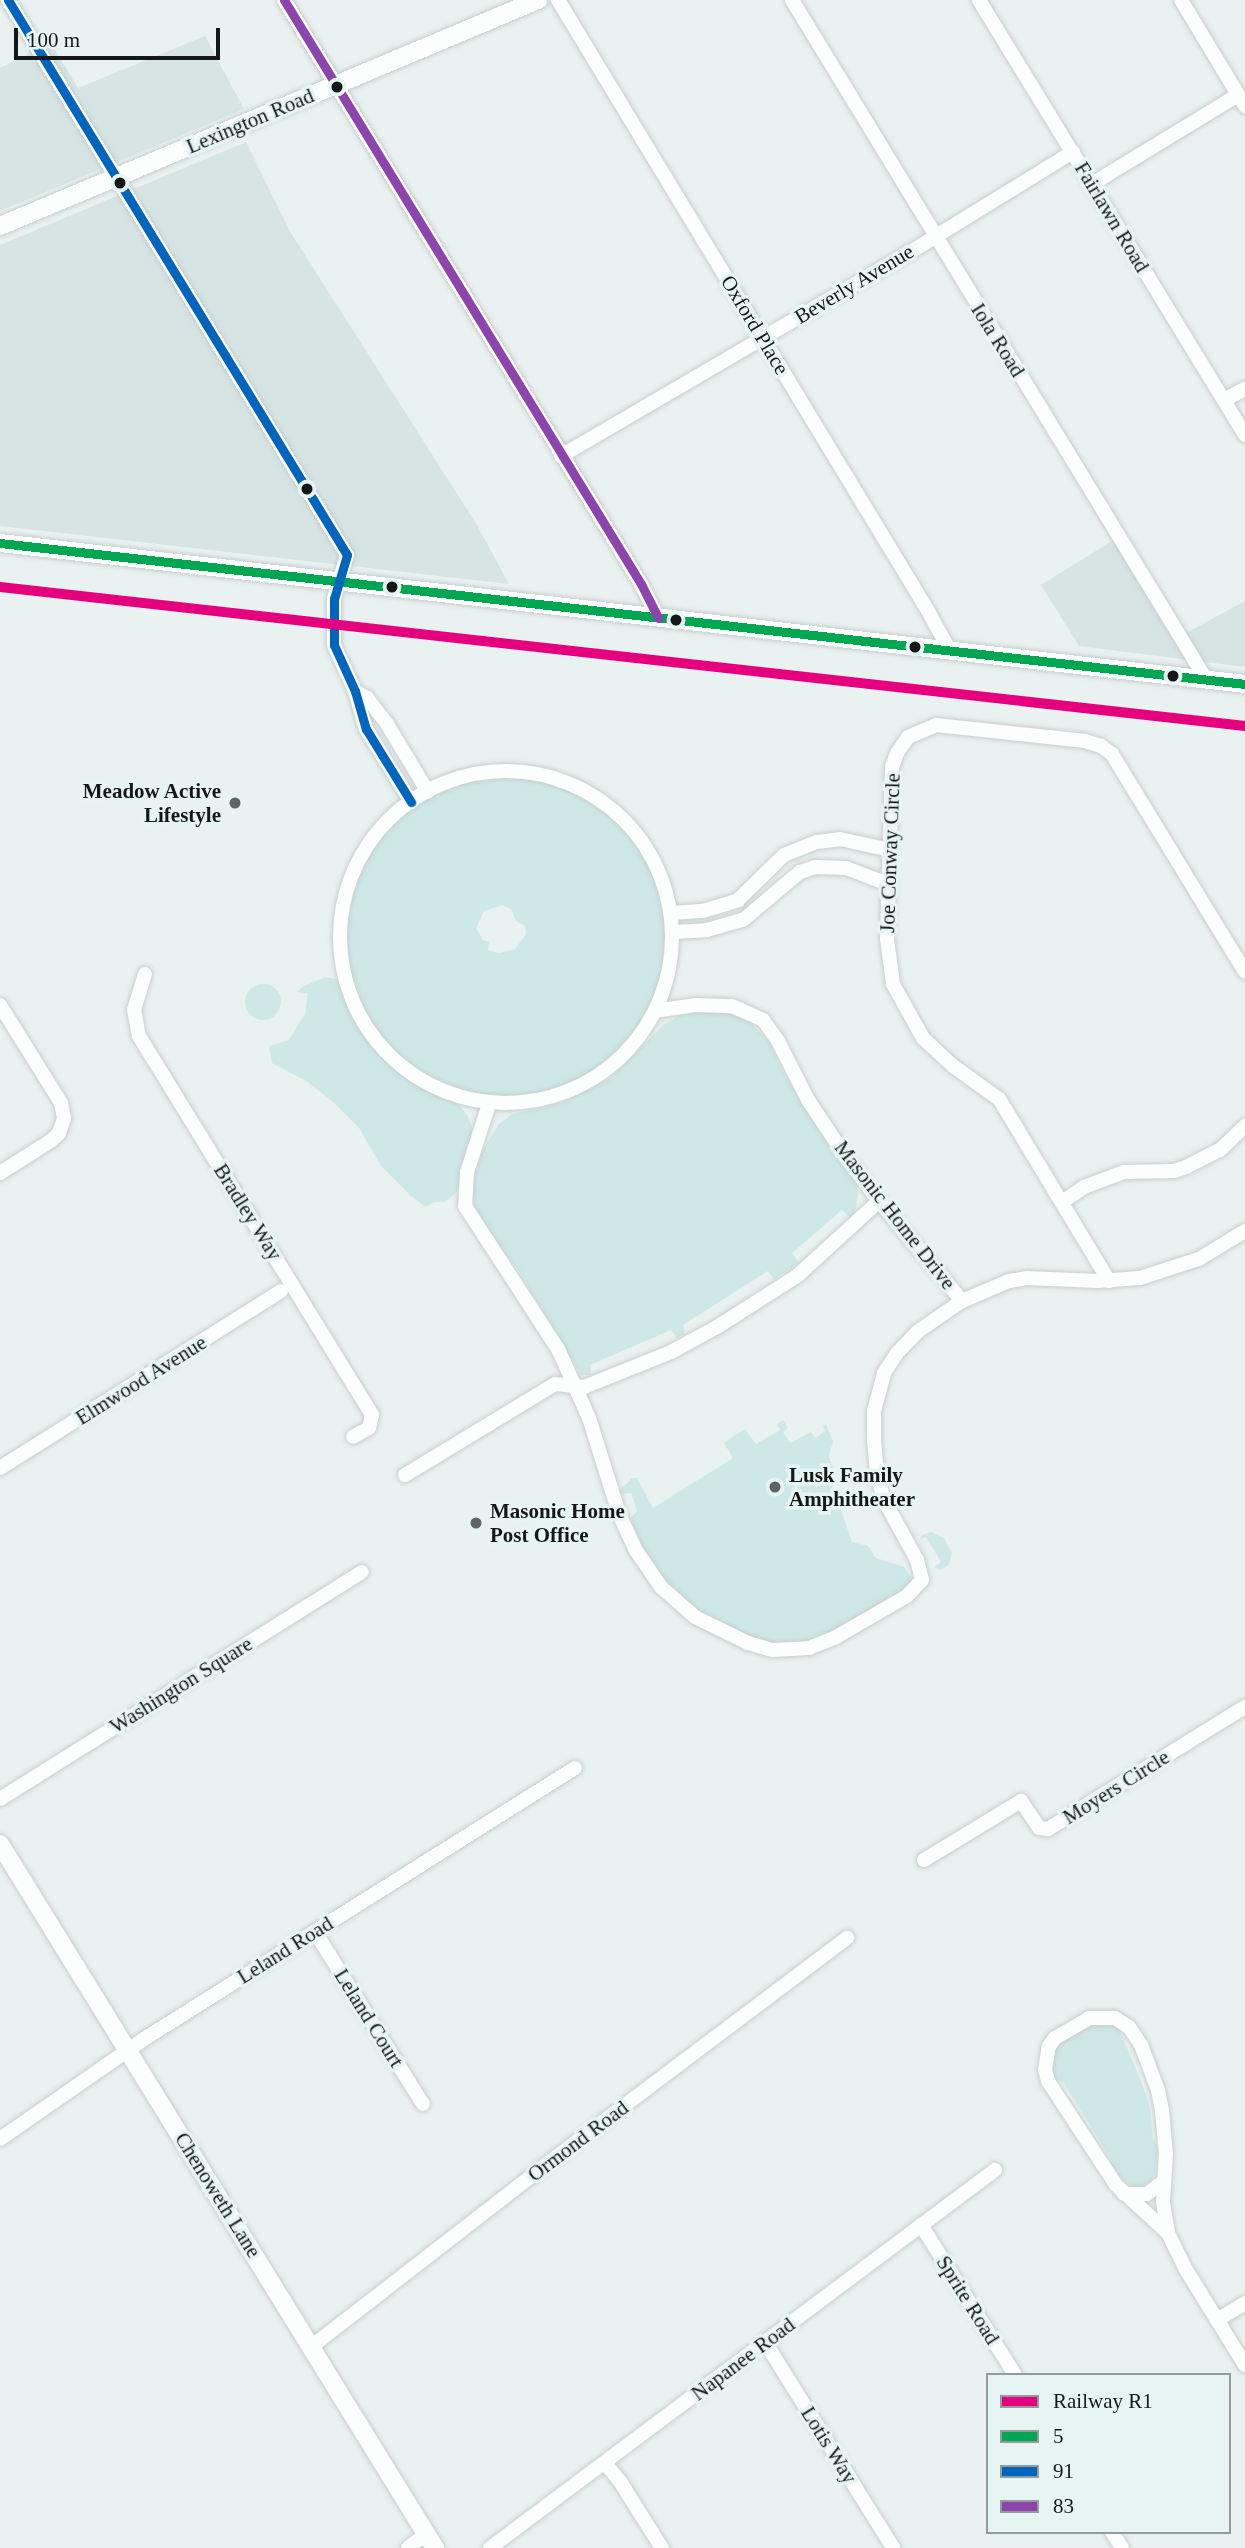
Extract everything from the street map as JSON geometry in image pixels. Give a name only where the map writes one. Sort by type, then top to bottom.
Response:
[{"type":"main road","name":"Lexington Road","points":[[0,226],[538,0]]},
{"type":"main road","points":[[0,543],[1245,684]]},
{"type":"main road","name":"Chenoweth Lane","points":[[3,1856],[128,2050],[430,2541]]},
{"type":"street","points":[[8,0],[347,555],[332,620],[334,645],[355,691],[356,703],[372,739],[409,797]]},
{"type":"street","points":[[284,0],[640,584],[658,618]]},
{"type":"street","name":"Oxford Place","points":[[558,0],[950,651]]},
{"type":"street","name":"Iola Road","points":[[792,0],[933,236],[1206,679]]},
{"type":"street","name":"Fairlawn Road","points":[[979,0],[1245,435]]},
{"type":"street","points":[[1092,184],[1242,101],[1181,0]]},
{"type":"street","name":"Beverly Avenue","points":[[561,456],[763,339],[1073,152]]},
{"type":"street","points":[[1224,400],[1245,388]]},
{"type":"street","points":[[355,691],[367,698],[390,728],[428,792]]},
{"type":"street","name":"Joe Conway Circle","points":[[1109,1281],[998,1098],[942,1058],[923,1038],[906,1012],[893,984],[889,962],[888,884],[892,767],[897,753],[908,737],[921,729],[936,725],[1085,741],[1112,754],[1245,972]]},
{"type":"street","points":[[519,770],[571,783],[617,813],[635,833],[661,879],[671,913],[672,932],[665,986],[655,1011],[639,1038],[617,1061],[592,1080],[564,1094],[534,1103],[489,1104],[441,1090],[391,1056],[372,1034],[358,1009],[343,965],[340,941],[349,883],[382,827],[409,797],[428,792],[466,776],[519,770]]},
{"type":"street","points":[[671,913],[703,911],[738,900],[784,855],[817,842],[840,839],[890,850]]},
{"type":"street","points":[[672,932],[728,926],[743,920],[800,872],[816,867],[846,868],[888,884]]},
{"type":"street","name":"Bradley Way","points":[[145,974],[134,1009],[139,1036],[372,1415],[369,1428],[353,1437]]},
{"type":"street","points":[[0,1005],[61,1102],[64,1119],[56,1137],[0,1173]]},
{"type":"street","name":"Masonic Home Drive","points":[[489,1104],[467,1172],[465,1206],[533,1309],[574,1385],[589,1418],[619,1514],[638,1554],[661,1587],[695,1617],[748,1643],[773,1650],[809,1648],[836,1637],[913,1592],[922,1580],[921,1568],[884,1500],[877,1474],[874,1411],[884,1373],[897,1353],[917,1332],[962,1301],[879,1201],[826,1127],[763,1020],[732,1006],[695,1005],[655,1011]]},
{"type":"street","points":[[1062,1202],[1084,1187],[1124,1172],[1174,1171],[1186,1167],[1220,1150],[1245,1126]]},
{"type":"street","points":[[405,1475],[555,1384],[584,1387],[626,1372],[671,1352],[744,1311],[797,1276],[879,1201]]},
{"type":"street","points":[[962,1301],[1009,1281],[1027,1278],[1109,1281],[1140,1278],[1173,1270],[1199,1259],[1245,1231]]},
{"type":"street","name":"Elmwood Avenue","points":[[0,1468],[281,1291]]},
{"type":"street","name":"Washington Square","points":[[0,1799],[362,1572]]},
{"type":"street","name":"Moyers Circle","points":[[924,1860],[1021,1801],[1039,1828],[1048,1829],[1245,1707]]},
{"type":"street","name":"Leland Road","points":[[0,2140],[128,2050],[575,1768]]},
{"type":"street","name":"Leland Court","points":[[316,1932],[423,2105]]},
{"type":"street","name":"Ormond Road","points":[[312,2347],[543,2167],[847,1938]]},
{"type":"street","points":[[1168,2233],[1163,2182],[1166,2154],[1158,2090],[1141,2045],[1129,2027],[1115,2018],[1089,2018],[1055,2038],[1049,2046],[1045,2070],[1048,2081],[1100,2165],[1124,2194],[1168,2233],[1217,2320],[1241,2349],[1245,2365]]},
{"type":"street","name":"Napanee Road","points":[[490,2548],[995,2170]]},
{"type":"street","points":[[1124,2194],[1147,2194],[1163,2182]]},
{"type":"street","name":"Sprite Road","points":[[921,2225],[1014,2373]]},
{"type":"street","points":[[1217,2320],[1245,2303]]},
{"type":"street","name":"Lotis Way","points":[[765,2342],[893,2548]]},
{"type":"street","points":[[605,2463],[621,2483],[662,2548]]},
{"type":"street","points":[[408,2548],[430,2541]]},
{"type":"shaded area","points":[[205,36],[244,109],[0,211],[0,68],[51,43],[78,88]]},
{"type":"shaded area","points":[[246,142],[291,233],[477,525],[509,584],[0,526],[0,245]]},
{"type":"shaded area","points":[[1123,534],[1186,633],[1245,601],[1245,667],[1079,646],[1041,585]]},
{"type":"shaded area","points":[[514,776],[541,780],[578,793],[611,815],[630,834],[651,867],[661,892],[667,944],[656,996],[644,1019],[620,1050],[588,1075],[539,1093],[499,1096],[473,1093],[435,1080],[402,1058],[383,1039],[362,1006],[352,981],[346,929],[357,877],[369,854],[394,822],[425,798],[449,787],[475,780]],"holes":[[[502,905],[511,909],[516,921],[525,926],[526,934],[515,949],[499,953],[488,950],[489,942],[483,940],[476,928],[484,911]]]},
{"type":"shaded area","points":[[325,977],[336,979],[341,985],[350,1011],[364,1035],[387,1061],[415,1084],[459,1104],[467,1115],[472,1127],[470,1144],[457,1192],[445,1202],[434,1202],[426,1207],[411,1196],[381,1166],[359,1128],[334,1103],[308,1082],[272,1063],[269,1046],[289,1040],[305,1014],[308,993],[297,992]]},
{"type":"shaded area","points":[[263,984],[276,989],[281,1002],[276,1015],[263,1020],[250,1015],[245,1002],[250,989]]},
{"type":"shaded area","points":[[723,1011],[746,1019],[769,1041],[783,1072],[857,1185],[855,1213],[850,1217],[842,1210],[792,1253],[799,1263],[774,1279],[768,1271],[683,1325],[685,1334],[677,1338],[671,1330],[590,1365],[591,1375],[581,1375],[517,1268],[487,1231],[476,1210],[472,1196],[474,1177],[483,1150],[498,1125],[512,1114],[561,1103],[612,1077],[663,1025],[680,1015]]},
{"type":"shaded area","points":[[783,1420],[788,1428],[783,1432],[790,1443],[811,1432],[815,1438],[825,1431],[823,1426],[826,1424],[833,1441],[829,1457],[833,1467],[829,1475],[852,1542],[868,1546],[876,1558],[904,1567],[913,1581],[907,1589],[868,1614],[814,1640],[790,1644],[759,1641],[710,1619],[683,1601],[660,1576],[639,1542],[631,1518],[637,1511],[631,1493],[621,1494],[620,1490],[632,1478],[637,1478],[653,1508],[733,1458],[724,1443],[745,1429],[756,1444],[780,1430],[777,1424]]},
{"type":"shaded area","points":[[931,1532],[944,1538],[952,1553],[949,1565],[940,1570],[934,1567],[941,1562],[926,1537],[920,1539],[922,1535]]},
{"type":"shaded area","points":[[1088,2023],[1112,2024],[1119,2029],[1150,2107],[1153,2138],[1158,2148],[1155,2174],[1150,2182],[1141,2187],[1134,2187],[1123,2180],[1112,2167],[1109,2156],[1064,2083],[1054,2077],[1051,2070],[1052,2051],[1059,2041]]},
{"type":"rail line","name":"R1","points":[[0,587],[1245,726]]},
{"type":"transit line","name":"91","points":[[8,0],[347,555],[334,599],[334,645],[355,691],[366,729],[411,802]]},
{"type":"transit line","name":"83","points":[[284,0],[641,584],[658,618]]},
{"type":"transit line","name":"5","points":[[0,543],[1245,684]]},
{"type":"place","name":"Meadow Active Lifestyle","points":[[235,803]]},
{"type":"place","name":"Lusk Family Amphitheater","points":[[775,1487]]},
{"type":"place","name":"Masonic Home Post Office","points":[[476,1523]]}]
